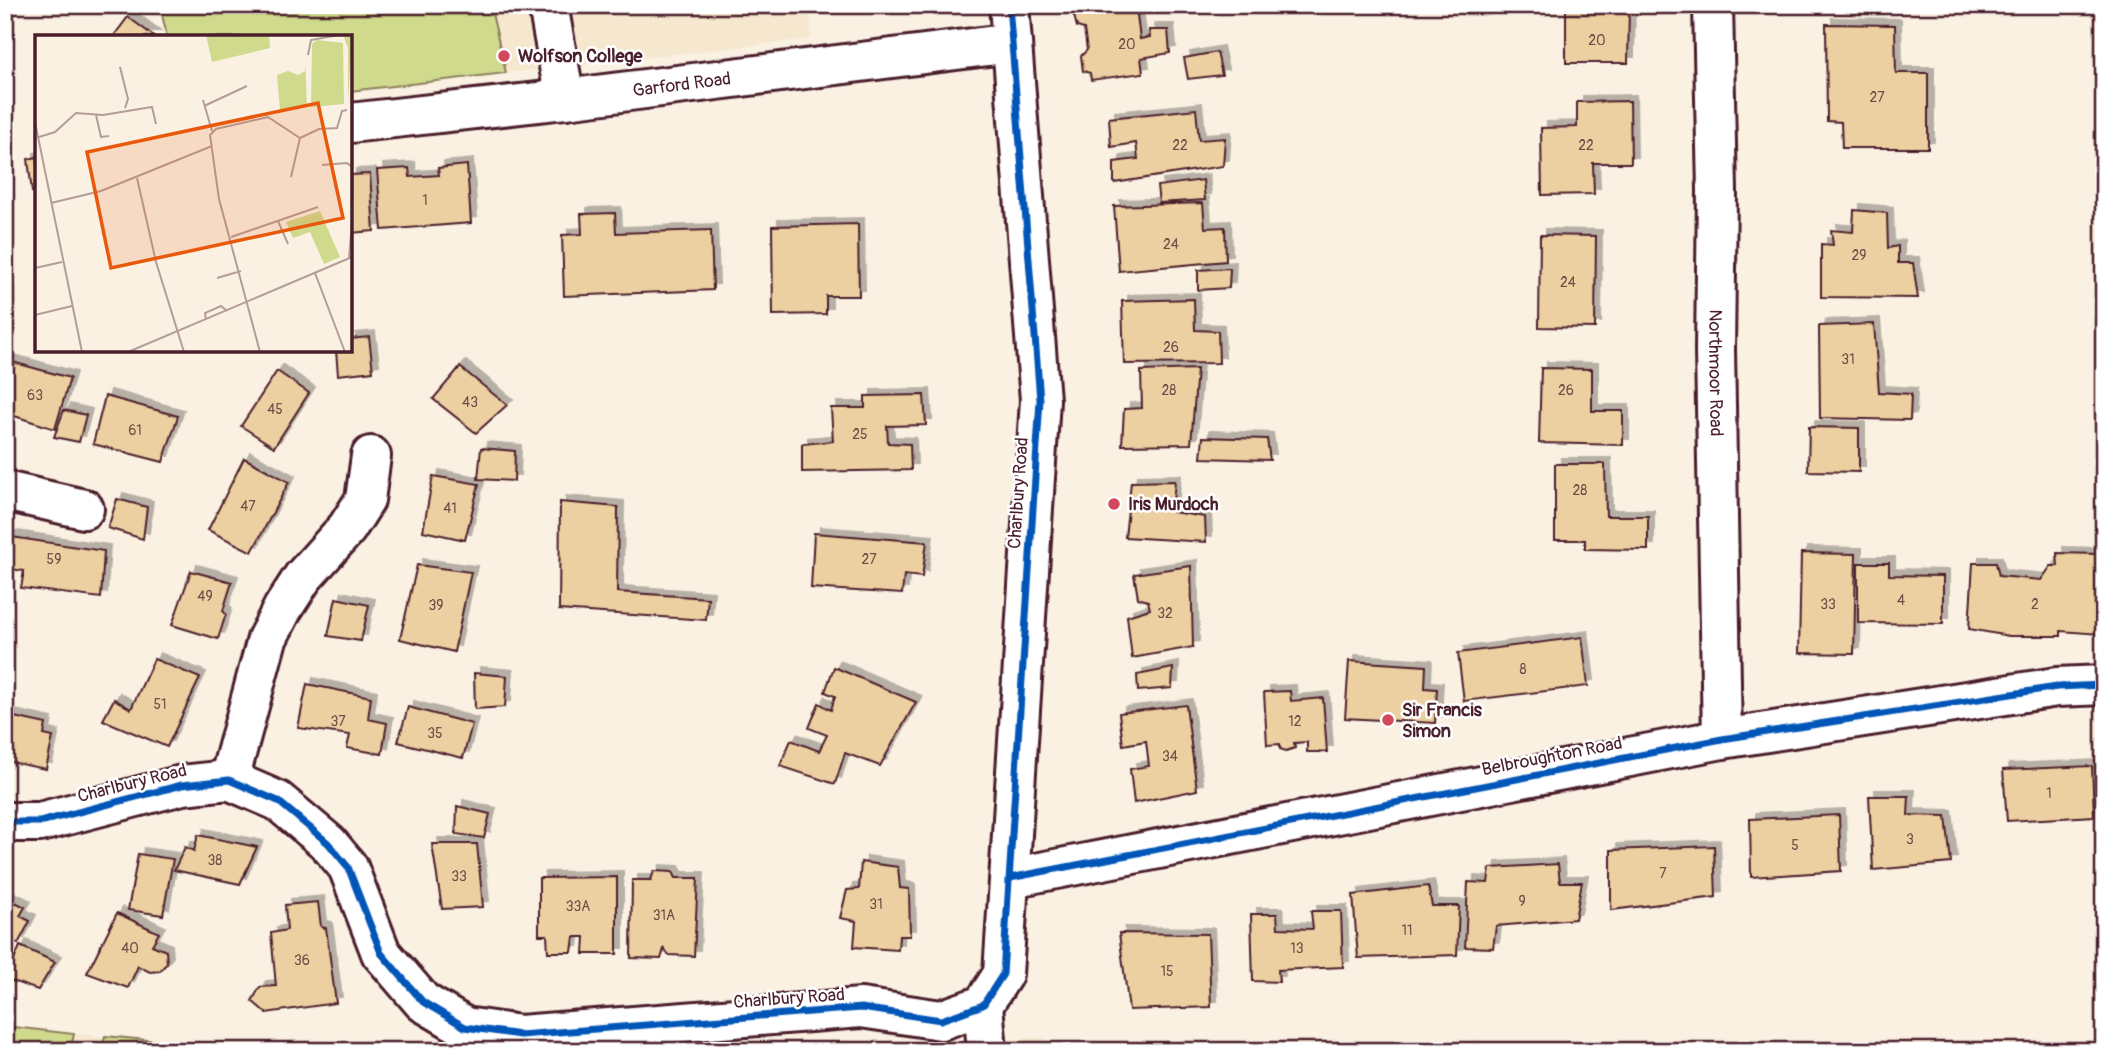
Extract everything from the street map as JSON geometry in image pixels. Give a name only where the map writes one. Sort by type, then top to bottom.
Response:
[{"type":"street","points":[[548,5],[565,100]]},
{"type":"street","name":"Charlbury Road","points":[[5,822],[40,822],[182,785],[229,780],[278,801],[328,843],[348,867],[381,953],[423,1002],[465,1027],[520,1035],[861,1009],[941,1020],[983,1005],[1003,974],[1040,400],[1009,5]]},
{"type":"street","name":"Northmoor Road","points":[[1713,5],[1717,191],[1715,363],[1722,739]]},
{"type":"street","name":"Garford Road","points":[[352,123],[565,100],[1012,43]]},
{"type":"street","points":[[229,780],[267,639],[303,577],[347,528],[365,500],[371,457]]},
{"type":"street","points":[[5,491],[84,509]]},
{"type":"street","name":"Belbroughton Road","points":[[1010,878],[1722,739],[2057,687],[2104,685]]},
{"type":"street","points":[[983,1005],[987,1051]]},
{"type":"shaded area","name":"Wolfson College","points":[[160,5],[810,5],[811,39],[352,93],[352,35],[165,35]]},
{"type":"shaded area","points":[[5,1026],[74,1034],[265,1051],[5,1051]]},
{"type":"shaded area","points":[[1044,1038],[1046,1051],[607,1051]]},
{"type":"green space","points":[[160,5],[490,5],[506,73],[352,91],[352,35],[167,35]]},
{"type":"green space","points":[[5,1026],[74,1034],[70,1051],[5,1051]]},
{"type":"green space","points":[[105,1036],[265,1051],[102,1051]]},
{"type":"building","points":[[1080,5],[1143,5],[1144,12],[1137,15],[1140,39],[1150,37],[1149,30],[1168,30],[1170,53],[1141,58],[1143,73],[1091,80],[1090,73],[1083,71],[1081,56],[1087,50],[1084,29],[1077,27],[1073,12],[1081,10]]},
{"type":"building","points":[[1566,5],[1629,5],[1628,63],[1566,63]]},
{"type":"building","points":[[128,17],[152,35],[114,35]]},
{"type":"building","points":[[1826,24],[1895,25],[1896,73],[1928,73],[1928,148],[1842,148],[1841,122],[1827,121]]},
{"type":"building","points":[[1217,52],[1222,75],[1188,79],[1184,58]]},
{"type":"building","points":[[1630,101],[1631,163],[1593,163],[1594,194],[1542,195],[1541,128],[1577,127],[1577,102]]},
{"type":"building","points":[[1196,109],[1199,140],[1225,138],[1223,166],[1114,183],[1114,162],[1138,159],[1136,143],[1111,147],[1109,118]]},
{"type":"building","points":[[35,157],[35,191],[32,192],[28,159]]},
{"type":"building","points":[[467,165],[471,223],[382,230],[377,170],[409,168],[410,177],[439,175],[438,168]]},
{"type":"building","points":[[370,174],[374,231],[352,233],[352,175]]},
{"type":"building","points":[[1203,180],[1205,200],[1159,203],[1157,186]]},
{"type":"building","points":[[1203,203],[1205,228],[1225,227],[1226,261],[1119,271],[1114,206]]},
{"type":"building","points":[[1854,210],[1887,213],[1888,248],[1898,246],[1898,263],[1913,263],[1918,298],[1821,297],[1821,244],[1833,245],[1831,230],[1853,232]]},
{"type":"building","points":[[615,213],[616,233],[711,230],[713,290],[564,296],[562,235],[582,234],[581,214]]},
{"type":"building","points":[[858,224],[859,296],[826,296],[826,314],[773,315],[772,226]]},
{"type":"building","points":[[1540,235],[1596,236],[1595,328],[1539,327]]},
{"type":"building","points":[[1230,268],[1229,288],[1198,290],[1198,270]]},
{"type":"building","points":[[1194,299],[1195,330],[1218,331],[1219,363],[1124,364],[1122,301]]},
{"type":"building","points":[[1874,324],[1879,392],[1911,394],[1910,420],[1820,418],[1819,326]]},
{"type":"building","points":[[369,337],[373,371],[338,375],[336,352],[352,352],[352,339]]},
{"type":"building","points":[[5,360],[70,378],[55,429],[5,413]]},
{"type":"building","points":[[460,367],[507,405],[476,433],[433,399]]},
{"type":"building","points":[[1541,368],[1592,369],[1592,411],[1623,411],[1623,445],[1539,443]]},
{"type":"building","points":[[1197,369],[1191,444],[1122,445],[1124,409],[1142,408],[1141,371]]},
{"type":"building","points":[[277,371],[309,393],[274,447],[241,426]]},
{"type":"building","points":[[924,395],[926,425],[887,426],[888,443],[910,444],[911,470],[802,472],[802,444],[833,441],[831,408],[865,408],[865,396]]},
{"type":"building","points":[[105,396],[178,416],[163,462],[93,444]]},
{"type":"building","points":[[64,410],[86,415],[79,442],[54,437]]},
{"type":"building","points":[[1809,427],[1859,428],[1859,472],[1808,471]]},
{"type":"building","points":[[1203,437],[1267,439],[1270,460],[1201,458]]},
{"type":"building","points":[[481,448],[515,451],[514,481],[478,479]]},
{"type":"building","points":[[244,458],[289,482],[252,552],[208,530]]},
{"type":"building","points":[[1555,464],[1605,464],[1606,516],[1648,516],[1648,550],[1585,549],[1585,540],[1555,540]]},
{"type":"building","points":[[433,476],[479,484],[465,540],[423,531]]},
{"type":"building","points":[[1175,481],[1172,512],[1205,517],[1206,542],[1125,537],[1131,482]]},
{"type":"building","points":[[117,499],[147,507],[143,539],[108,528]]},
{"type":"building","points":[[560,502],[618,507],[617,592],[708,598],[706,620],[559,610]]},
{"type":"building","points":[[814,533],[927,542],[922,577],[904,575],[902,594],[811,588]]},
{"type":"building","points":[[5,536],[104,551],[101,598],[21,588],[24,571],[5,568]]},
{"type":"building","points":[[1801,553],[1856,554],[1854,654],[1799,653]]},
{"type":"building","points":[[2057,553],[2100,554],[2100,634],[2061,631],[2061,636],[2009,636],[1969,629],[1973,563],[1996,563],[1999,576],[2041,580],[2051,566],[2058,566]]},
{"type":"building","points":[[1858,563],[1889,563],[1889,575],[1943,576],[1943,624],[1858,623]]},
{"type":"building","points":[[417,565],[471,572],[454,652],[400,639]]},
{"type":"building","points":[[1191,566],[1193,647],[1132,658],[1127,616],[1150,609],[1148,601],[1138,598],[1134,574]]},
{"type":"building","points":[[191,571],[232,582],[218,639],[172,625]]},
{"type":"building","points":[[336,598],[369,605],[361,641],[328,636]]},
{"type":"building","points":[[1582,637],[1588,686],[1464,701],[1458,653]]},
{"type":"building","points":[[154,659],[200,678],[167,747],[103,720],[114,699],[131,709]]},
{"type":"building","points":[[1349,661],[1426,666],[1425,688],[1437,689],[1435,723],[1345,718]]},
{"type":"building","points":[[834,667],[916,702],[880,766],[845,753],[835,784],[780,766],[791,740],[819,751],[827,735],[809,728],[819,703],[831,710],[835,696],[825,692]]},
{"type":"building","points":[[1173,668],[1172,688],[1138,691],[1137,675]]},
{"type":"building","points":[[474,673],[507,676],[505,707],[475,709]]},
{"type":"building","points":[[307,684],[371,697],[368,719],[387,723],[382,754],[347,748],[350,735],[298,728]]},
{"type":"building","points":[[1290,691],[1291,701],[1323,698],[1327,752],[1307,752],[1307,742],[1294,743],[1295,748],[1286,751],[1280,749],[1280,744],[1267,745],[1264,692]]},
{"type":"building","points":[[1186,705],[1197,790],[1134,803],[1130,769],[1149,766],[1146,741],[1123,745],[1119,713]]},
{"type":"building","points":[[408,707],[472,724],[463,758],[398,742]]},
{"type":"building","points":[[5,715],[46,724],[44,735],[53,737],[46,769],[5,761]]},
{"type":"building","points":[[2092,766],[2094,816],[2007,821],[2003,770]]},
{"type":"building","points":[[1869,796],[1909,796],[1908,815],[1946,816],[1951,863],[1873,870]]},
{"type":"building","points":[[457,806],[490,814],[484,838],[456,834]]},
{"type":"building","points":[[1839,815],[1841,871],[1751,877],[1750,819]]},
{"type":"building","points":[[198,835],[257,847],[240,884],[174,870],[185,847],[194,851]]},
{"type":"building","points":[[432,844],[477,844],[483,907],[442,909]]},
{"type":"building","points":[[1714,846],[1716,897],[1611,910],[1611,850]]},
{"type":"building","points":[[138,854],[173,859],[163,915],[128,910]]},
{"type":"building","points":[[861,862],[898,867],[900,888],[909,889],[910,936],[899,936],[898,950],[854,947],[856,921],[840,918],[847,890],[859,889]]},
{"type":"building","points":[[1558,864],[1560,882],[1582,882],[1575,919],[1496,926],[1493,948],[1465,947],[1468,882],[1488,883],[1490,868]]},
{"type":"building","points":[[654,871],[673,872],[676,878],[698,878],[694,956],[669,955],[664,949],[661,959],[631,958],[632,880],[651,880]]},
{"type":"building","points":[[617,877],[617,954],[584,954],[585,937],[574,937],[572,952],[548,952],[547,935],[539,935],[539,878]]},
{"type":"building","points":[[1428,886],[1432,906],[1459,906],[1457,955],[1358,958],[1353,895]]},
{"type":"building","points":[[5,897],[25,907],[20,916],[30,921],[18,944],[8,939],[5,943]]},
{"type":"building","points":[[318,902],[321,927],[326,928],[336,1003],[266,1013],[252,1001],[260,987],[276,986],[271,933],[287,930],[285,905]]},
{"type":"building","points":[[1311,911],[1341,911],[1343,967],[1278,970],[1279,982],[1253,981],[1251,914],[1277,914],[1278,928],[1313,929]]},
{"type":"building","points":[[117,913],[159,933],[152,945],[166,951],[167,963],[160,971],[150,972],[138,966],[128,988],[87,973]]},
{"type":"building","points":[[1119,933],[1208,934],[1211,1007],[1129,1010]]},
{"type":"building","points":[[20,946],[55,962],[38,990],[6,979]]},
{"type":"cycle path","points":[[5,822],[40,822],[182,785],[229,780],[278,801],[328,843],[348,867],[381,953],[423,1002],[465,1027],[520,1035],[861,1008],[941,1020],[983,1005],[1003,974],[1040,400],[1009,5]]},
{"type":"cycle path","points":[[1010,878],[1722,739],[2057,687],[2104,685]]},
{"type":"place","name":"Wolfson College","points":[[504,56]]},
{"type":"place","name":"Iris Murdoch","points":[[1114,504]]},
{"type":"place","name":"Sir Francis Simon","points":[[1388,720]]}]
